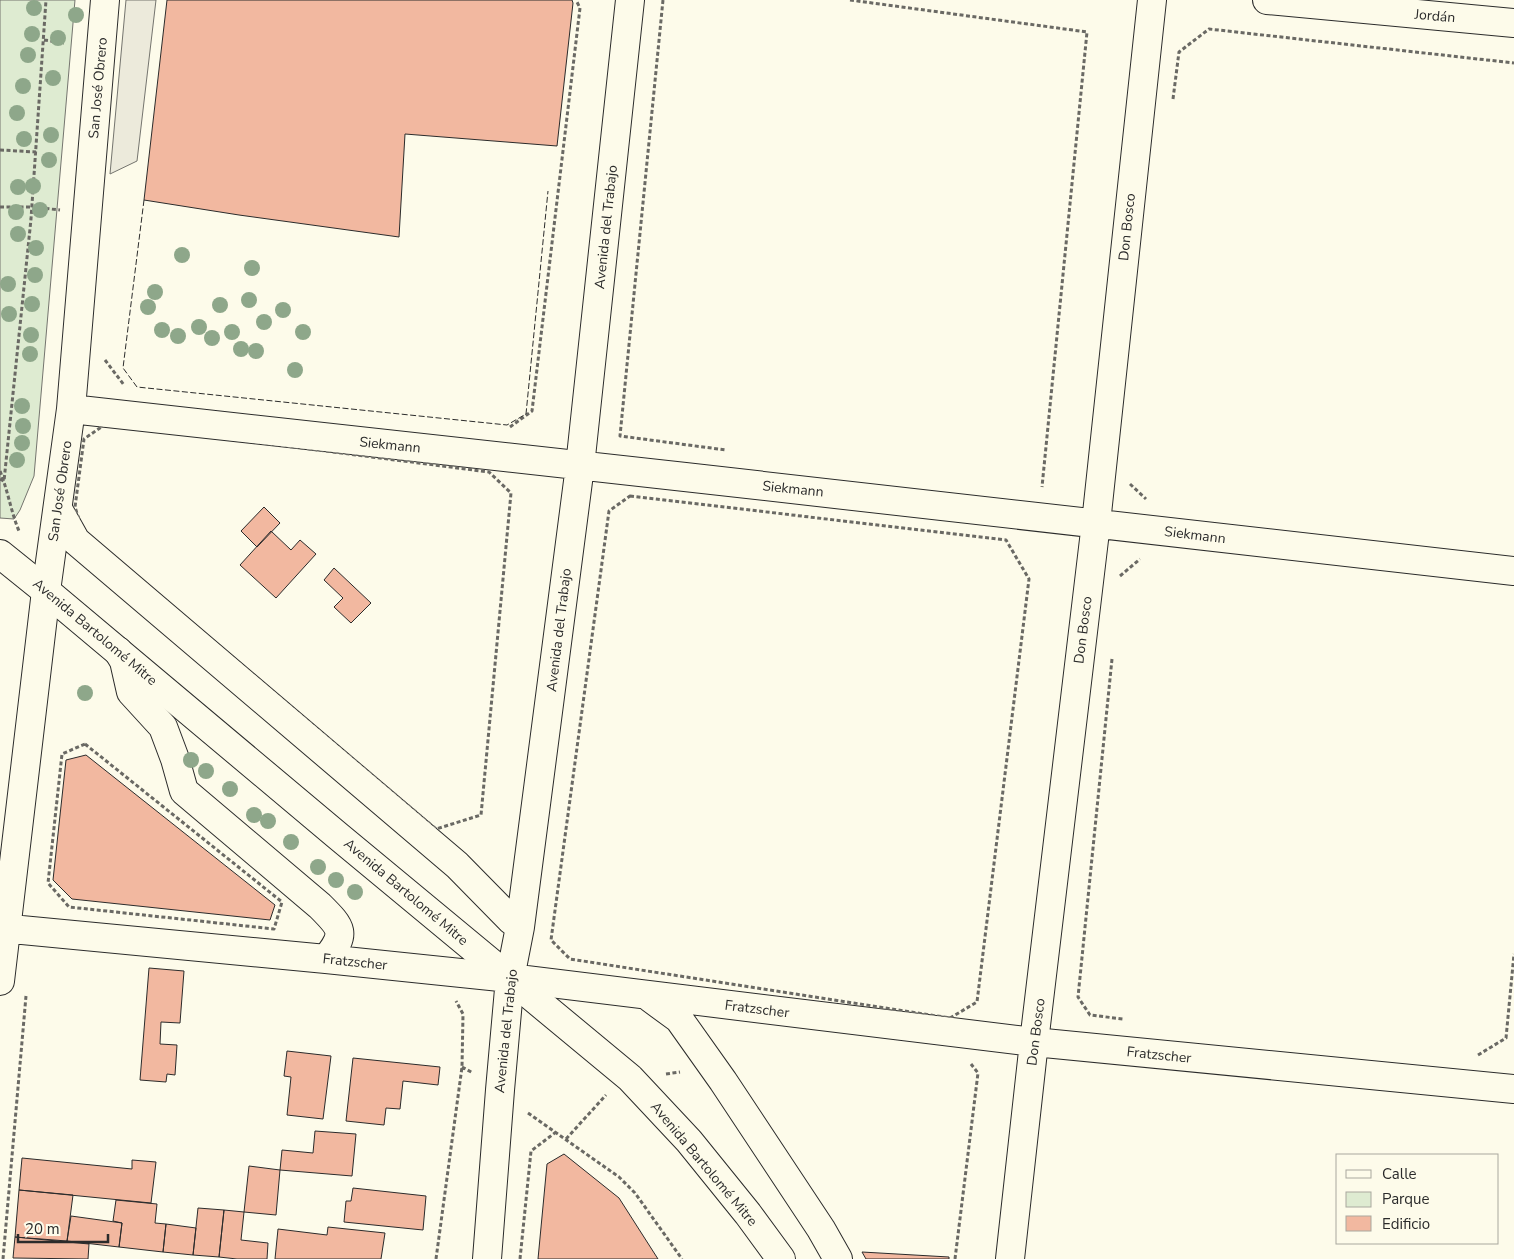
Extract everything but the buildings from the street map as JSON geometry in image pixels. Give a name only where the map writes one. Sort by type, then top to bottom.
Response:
[{"type":"street","name":"San José Obrero","points":[[0,981],[3,928],[71,409],[106,0]]},
{"type":"street","name":"Avenida del Trabajo","points":[[487,1259],[510,978],[520,927],[580,466],[630,0]]},
{"type":"street","name":"Don Bosco","points":[[1010,1259],[1096,523],[1152,0]]},
{"type":"street","name":"Jordán","points":[[1267,0],[1514,23]]},
{"type":"street","name":"Siekmann","points":[[71,409],[1514,571]]},
{"type":"street","points":[[58,509],[76,541],[457,865],[520,927]]},
{"type":"street","name":"Avenida Bartolomé Mitre","points":[[0,554],[46,590],[630,1078],[689,1142],[748,1214],[781,1259]]},
{"type":"street","points":[[118,651],[124,661],[131,692],[163,727],[184,791],[337,922],[340,934],[337,946],[326,959]]},
{"type":"street","name":"Fratzscher","points":[[3,928],[510,978],[1034,1042],[1514,1089]]},
{"type":"street","points":[[646,995],[679,1019],[729,1089],[821,1229],[838,1259]]},
{"type":"path","points":[[0,479],[4,481],[32,207],[46,0]]},
{"type":"path","points":[[505,431],[532,410],[580,8],[576,0]]},
{"type":"path","points":[[663,0],[620,436],[728,450]]},
{"type":"path","points":[[850,0],[1087,32],[1041,491]]},
{"type":"path","points":[[1173,101],[1179,52],[1209,30],[1514,63]]},
{"type":"path","points":[[44,40],[64,43]]},
{"type":"path","points":[[0,150],[36,152]]},
{"type":"path","points":[[0,207],[88,210]]},
{"type":"path","points":[[105,359],[126,387]]},
{"type":"path","points":[[107,423],[489,472],[511,493],[481,815],[436,829],[83,532],[75,507],[84,439],[107,423]]},
{"type":"path","points":[[1129,483],[1152,504]]},
{"type":"path","points":[[630,496],[1006,540],[1029,579],[977,1002],[950,1018],[570,959],[551,940],[609,511],[630,496]]},
{"type":"path","points":[[1119,584],[1120,574],[1146,554]]},
{"type":"path","points":[[1112,653],[1078,997],[1090,1015],[1130,1020]]},
{"type":"path","points":[[85,744],[282,902],[274,929],[69,907],[48,883],[62,754],[85,744]]},
{"type":"path","points":[[1473,1058],[1506,1038],[1514,954]]},
{"type":"path","points":[[3,1259],[27,988]]},
{"type":"path","points":[[436,1259],[462,1067],[463,1014],[454,999]]},
{"type":"path","points":[[955,1259],[978,1073],[968,1060]]},
{"type":"path","points":[[462,1067],[500,1090],[526,1111],[619,1177],[635,1193],[682,1259]]},
{"type":"path","points":[[520,1259],[531,1151],[556,1132]]},
{"type":"green space","points":[[0,0],[75,0],[34,476],[20,510],[14,519],[0,518]]},
{"type":"shaded area","points":[[126,0],[156,0],[137,161],[110,174]]},
{"type":"fence","points":[[144,200],[123,368],[137,387],[507,425],[526,414],[548,191]]}]
